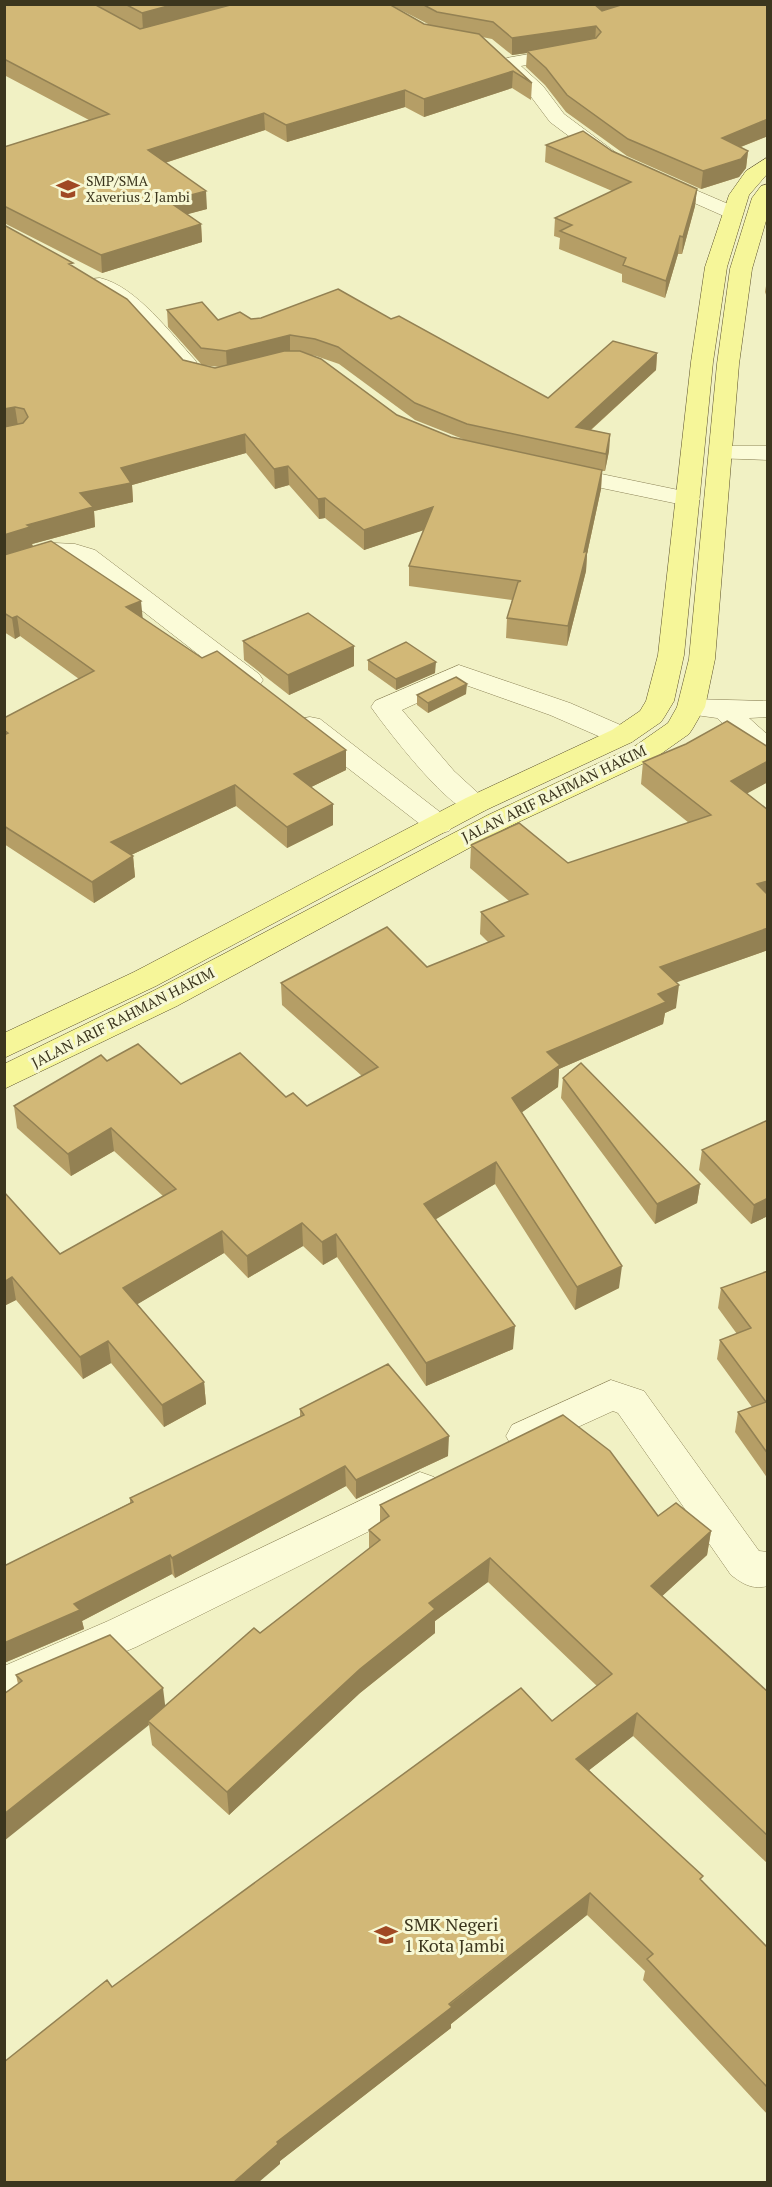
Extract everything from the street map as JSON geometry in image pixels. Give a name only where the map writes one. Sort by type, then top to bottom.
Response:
[{"type":"main road","name":"JALAN ARIF RAHMAN HAKIM","points":[[4,1078],[166,998],[487,812],[633,744],[679,728],[691,707],[702,659],[707,452],[702,362],[716,267],[739,195],[753,175],[768,163]]},
{"type":"main road","name":"JALAN ARIF RAHMAN HAKIM","points":[[633,744],[660,701],[671,655],[688,499],[707,452],[728,364],[741,269],[762,198],[768,190]]},
{"type":"main road","name":"JALAN ARIF RAHMAN HAKIM","points":[[4,1047],[145,979],[440,825],[487,812]]},
{"type":"street","points":[[589,49],[500,57],[536,90],[557,118],[604,153],[633,169],[733,213]]},
{"type":"street","points":[[83,275],[138,311],[193,372],[203,376]]},
{"type":"street","points":[[707,452],[768,453]]},
{"type":"street","points":[[536,467],[688,499]]},
{"type":"street","points":[[4,567],[57,548],[71,548],[86,555],[440,825]]},
{"type":"street","points":[[487,812],[444,777],[385,706],[459,673],[560,709],[633,744]]},
{"type":"street","points":[[691,707],[725,710],[768,709]]},
{"type":"street","points":[[725,710],[768,752]]},
{"type":"street","points":[[494,1452],[611,1395],[631,1402],[745,1563],[757,1572],[768,1569]]},
{"type":"street","points":[[4,1685],[122,1634],[451,1472]]},
{"type":"building","points":[[4,4],[94,4],[140,29],[234,4],[389,4],[424,24],[479,34],[532,83],[513,71],[424,99],[405,90],[286,125],[264,113],[148,150],[206,191],[168,201],[201,224],[101,255],[4,206],[4,147],[109,114],[4,59]]},
{"type":"building","points":[[125,4],[175,4],[142,13]]},
{"type":"building","points":[[422,4],[594,4],[602,11],[624,4],[768,4],[768,119],[722,138],[748,151],[741,159],[703,171],[628,139],[567,95],[546,68],[527,51],[596,38],[601,32],[596,26],[512,38],[493,22],[437,12]]},
{"type":"building","points":[[583,131],[612,151],[697,189],[683,237],[680,236],[666,281],[623,265],[626,258],[560,231],[572,225],[555,218],[631,182],[546,145]]},
{"type":"building","points":[[4,225],[73,263],[69,264],[127,299],[183,360],[215,368],[284,351],[300,351],[321,359],[397,415],[451,437],[602,470],[584,552],[587,551],[568,626],[507,618],[518,582],[521,581],[409,566],[433,507],[364,530],[325,498],[318,499],[288,466],[274,469],[245,434],[121,468],[131,483],[80,493],[93,507],[27,525],[30,527],[4,535],[4,427],[23,423],[28,417],[24,409],[15,407],[4,409]]},
{"type":"building","points":[[338,289],[391,319],[399,316],[548,398],[613,341],[657,353],[576,427],[610,434],[606,454],[467,424],[415,403],[338,347],[315,339],[290,335],[226,351],[201,348],[167,310],[202,302],[218,320],[240,312],[251,319],[261,318]]},
{"type":"building","points":[[51,541],[141,601],[126,607],[202,658],[217,651],[346,750],[294,774],[333,804],[287,827],[235,785],[111,842],[133,856],[92,882],[4,826],[4,735],[8,733],[4,730],[4,718],[94,671],[17,616],[12,618],[4,613],[4,555]]},
{"type":"building","points":[[308,613],[354,646],[288,675],[243,641]]},
{"type":"building","points":[[406,642],[436,662],[396,679],[368,660]]},
{"type":"building","points":[[456,677],[467,684],[428,703],[417,695]]},
{"type":"building","points":[[727,721],[768,747],[768,761],[731,781],[768,810],[768,881],[757,884],[768,895],[768,928],[660,967],[679,985],[658,994],[666,1002],[547,1052],[560,1065],[512,1098],[622,1266],[577,1287],[496,1162],[424,1204],[515,1326],[426,1363],[336,1234],[322,1242],[302,1223],[247,1256],[222,1231],[123,1288],[204,1382],[162,1405],[108,1341],[80,1357],[12,1277],[4,1282],[4,1192],[60,1254],[176,1189],[111,1128],[68,1154],[14,1106],[101,1055],[107,1061],[138,1044],[181,1084],[240,1053],[286,1097],[293,1093],[307,1106],[378,1067],[281,983],[387,927],[427,967],[504,936],[481,912],[528,894],[471,845],[519,823],[568,863],[711,815],[643,762],[686,744]]},
{"type":"building","points":[[581,1063],[700,1184],[657,1204],[563,1078]]},
{"type":"building","points":[[768,1120],[768,1198],[754,1205],[702,1150]]},
{"type":"building","points":[[768,1271],[768,1454],[738,1412],[766,1402],[720,1340],[751,1328],[721,1288]]},
{"type":"building","points":[[388,1364],[449,1436],[356,1480],[345,1466],[172,1558],[170,1555],[74,1604],[80,1610],[4,1643],[4,1566],[133,1502],[130,1498],[304,1415],[300,1409]]},
{"type":"building","points":[[563,1415],[610,1451],[658,1516],[676,1503],[711,1531],[651,1586],[768,1692],[768,1836],[637,1713],[576,1759],[703,1876],[700,1879],[768,1948],[768,2088],[647,1959],[653,1954],[590,1893],[449,2004],[452,2007],[277,2142],[278,2144],[234,2182],[4,2182],[4,2062],[107,1980],[112,1987],[521,1688],[552,1721],[612,1674],[490,1558],[429,1603],[435,1609],[360,1669],[227,1792],[148,1721],[254,1628],[260,1633],[380,1540],[369,1530],[389,1516],[380,1505]]},
{"type":"building","points":[[110,1635],[163,1688],[4,1814],[4,1694],[22,1681],[16,1675]]},
{"type":"place","name":"SMP/SMA Xaverius 2 Jambi","points":[[68,189]]},
{"type":"place","name":"SMK Negeri 1 Kota Jambi","points":[[386,1935]]}]
